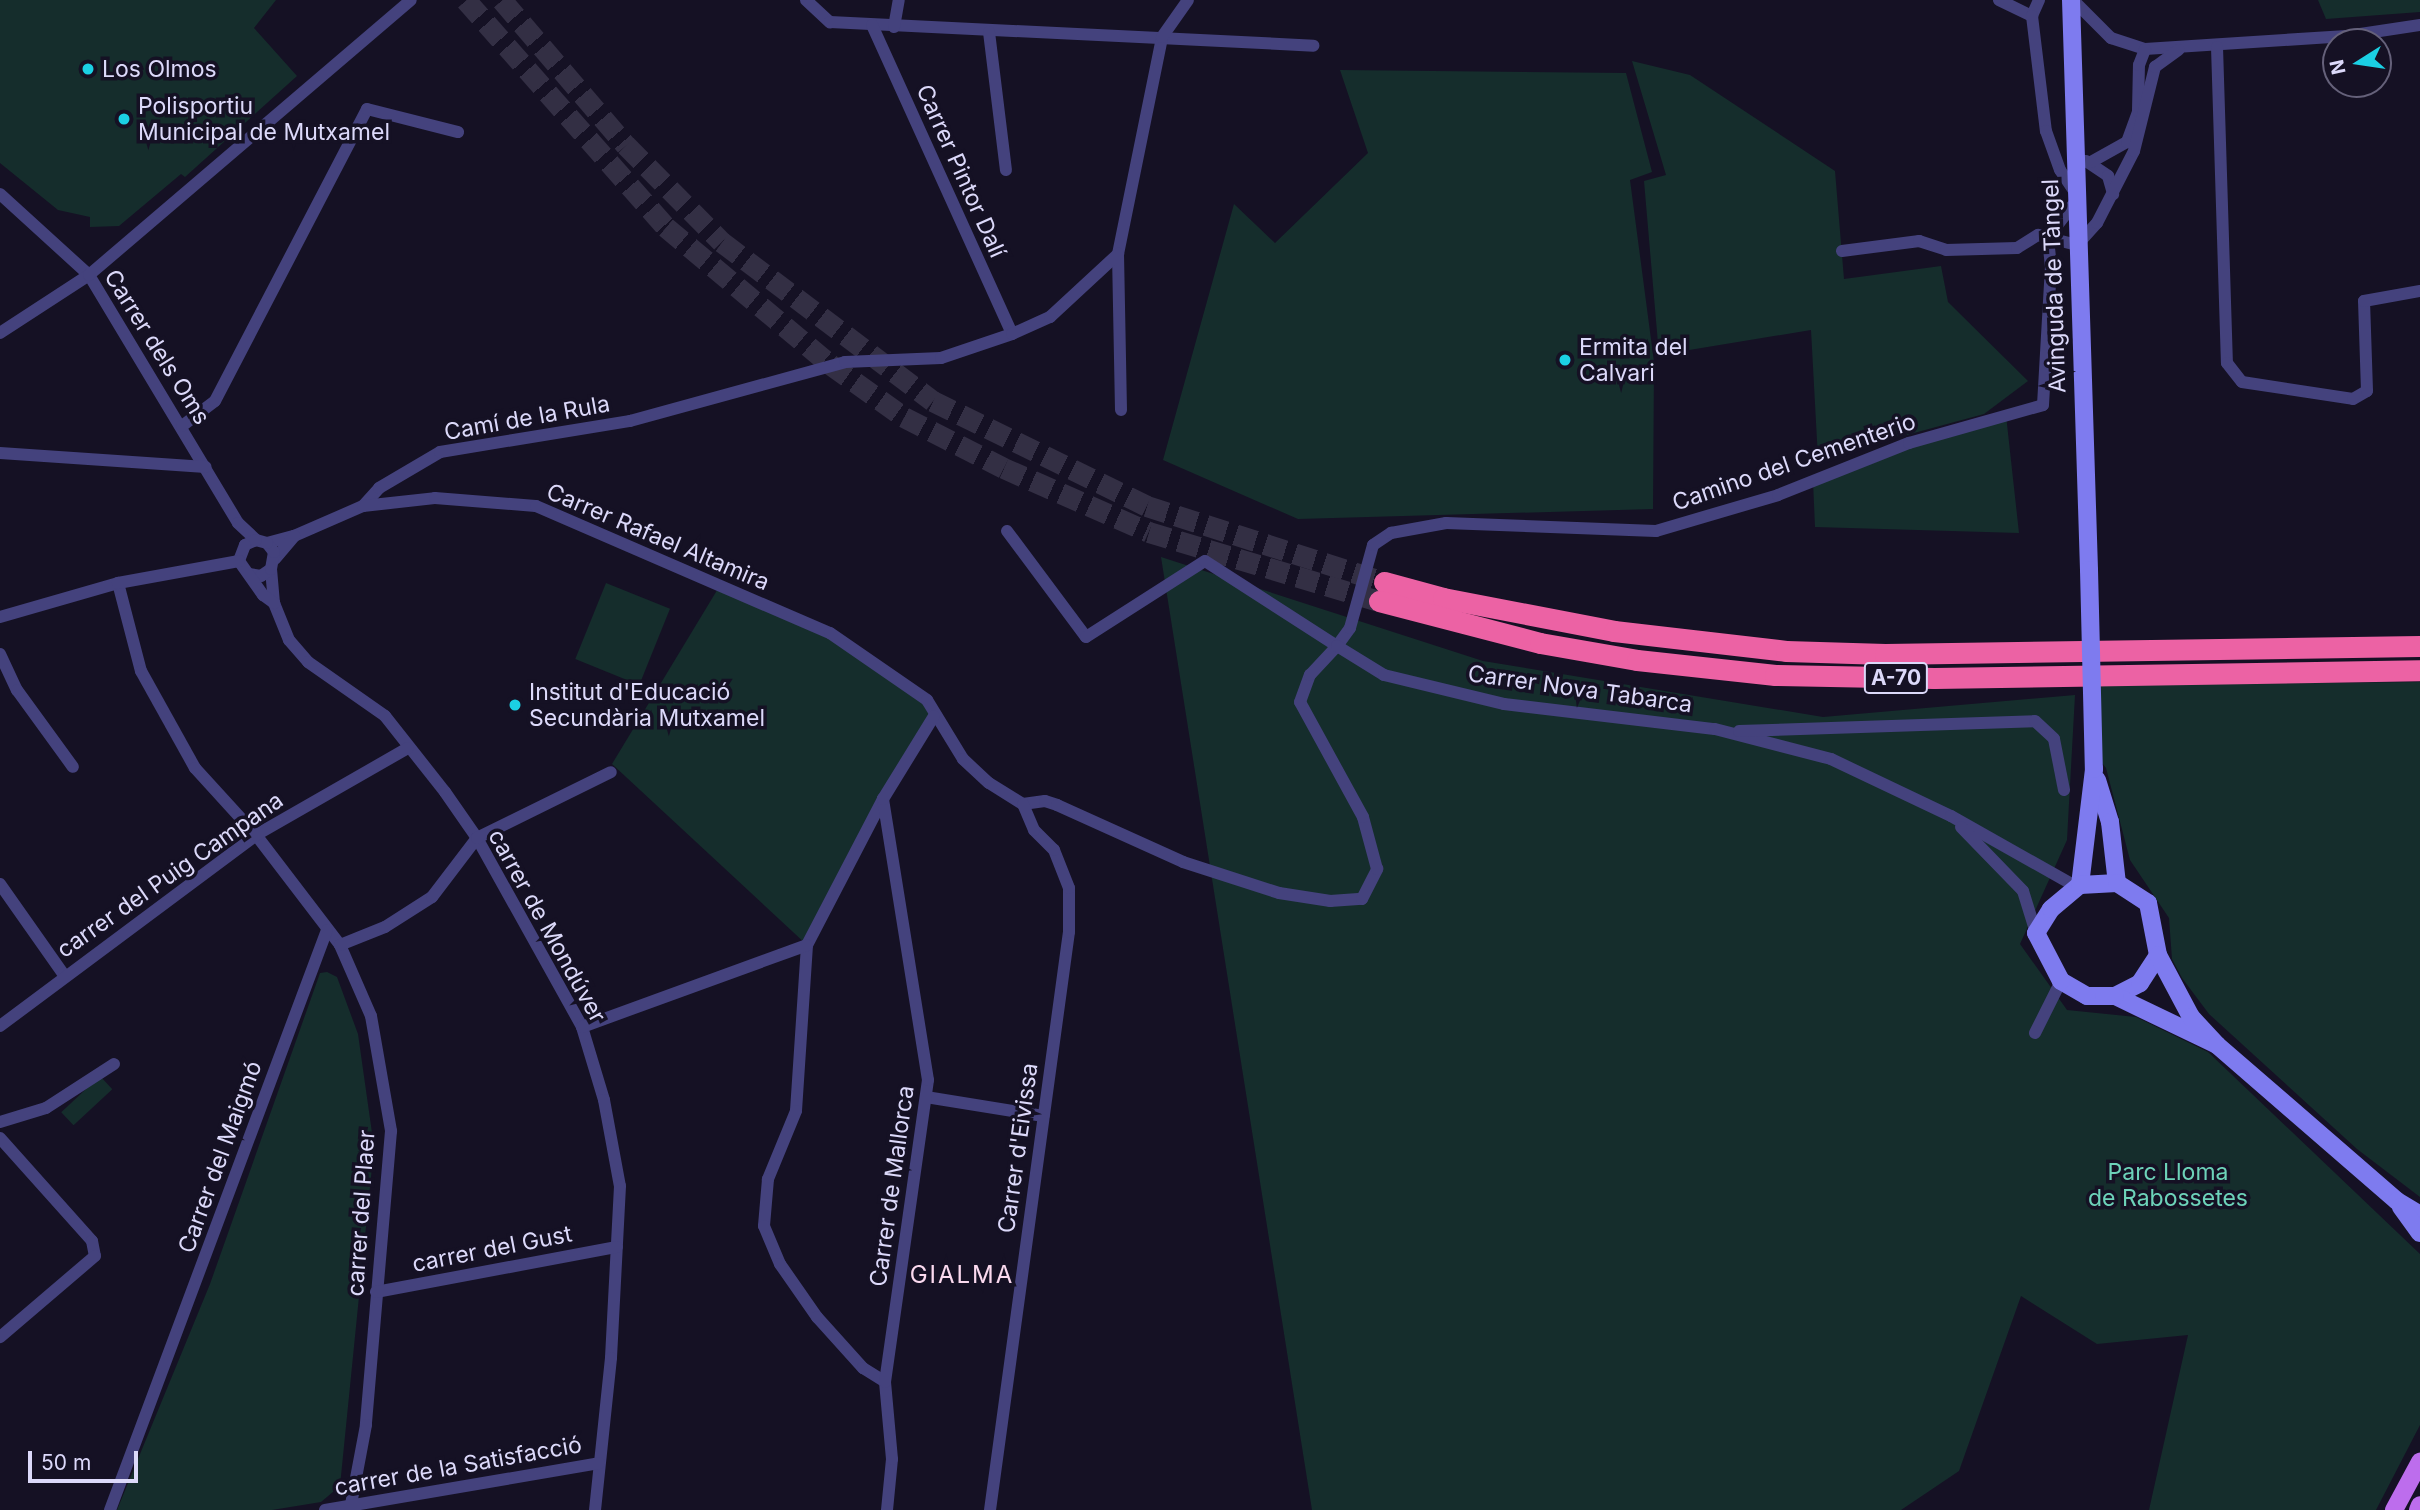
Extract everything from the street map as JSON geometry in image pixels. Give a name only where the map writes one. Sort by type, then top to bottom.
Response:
[{"type":"highway","name":"A-70","points":[[2420,646],[1885,654],[1786,651],[1614,631],[1443,598],[1382,591],[1540,643],[1637,660],[1775,675],[1934,678],[2420,670]]},
{"type":"main road","name":"Avinguda de Tàngel","points":[[2072,0],[2083,160],[2076,196],[2094,769]]},
{"type":"main road","points":[[2094,769],[2110,822],[2118,883]]},
{"type":"main road","points":[[2078,886],[2094,769]]},
{"type":"main road","points":[[2158,955],[2140,984],[2115,996],[2087,996],[2061,981],[2036,933],[2051,909],[2078,886],[2118,883],[2148,903],[2158,955],[2191,1017],[2217,1045],[2397,1201],[2420,1215]]},
{"type":"main road","points":[[2115,996],[2217,1045]]},
{"type":"main road","points":[[2397,1201],[2420,1233]]},
{"type":"main road","points":[[2395,1510],[2420,1462]]},
{"type":"main road","points":[[2418,1510],[2420,1505]]},
{"type":"street","points":[[0,333],[89,275],[411,0]]},
{"type":"street","points":[[806,0],[830,22],[1313,46]]},
{"type":"street","points":[[894,26],[899,0]]},
{"type":"street","points":[[1121,410],[1118,254],[1162,37],[1188,0]]},
{"type":"street","points":[[1999,0],[2032,16]]},
{"type":"street","points":[[1842,251],[1919,241],[1946,250],[2017,248],[2043,236],[2076,196],[2060,170],[2046,131],[2032,16],[2039,0]]},
{"type":"street","points":[[2072,0],[2110,38],[2145,49],[2217,47],[2420,25]]},
{"type":"street","name":"Carrer Pintor Dalí","points":[[872,25],[1012,334]]},
{"type":"street","points":[[989,32],[1006,170]]},
{"type":"street","points":[[2217,47],[2227,363],[2242,382],[2353,399],[2367,391],[2364,301],[2420,290]]},
{"type":"street","points":[[2083,160],[2127,142],[2138,111],[2139,65],[2145,49]]},
{"type":"street","points":[[2043,236],[2077,245],[2097,223],[2113,194],[2144,121],[2146,94],[2155,67],[2178,50]]},
{"type":"street","points":[[181,426],[215,401],[367,109],[458,132]]},
{"type":"street","points":[[2083,160],[2108,176],[2113,194]]},
{"type":"street","name":"Carrer dels Oms","points":[[0,194],[89,275],[238,523],[261,541]]},
{"type":"street","name":"Camino del Cementerio","points":[[1337,646],[1350,628],[1373,545],[1391,533],[1446,523],[1656,531],[1778,495],[1909,443],[2043,405],[2051,267],[2043,236]]},
{"type":"street","name":"Camí de la Rula","points":[[363,506],[379,488],[440,452],[630,421],[845,362],[941,358],[1012,334],[1050,317],[1118,254]]},
{"type":"street","points":[[0,453],[206,467]]},
{"type":"street","name":"Carrer Rafael Altamira","points":[[240,555],[261,541],[295,536],[363,506],[435,498],[536,506],[830,634],[927,700],[934,716]]},
{"type":"street","points":[[0,617],[118,583],[240,555],[238,523]]},
{"type":"street","name":"Carrer Nova Tabarca","points":[[1007,531],[1086,637],[1205,561],[1384,675],[1504,704],[1723,731],[1831,759],[1951,816],[2078,886]]},
{"type":"street","name":"Carrer Rafael Altamira","points":[[273,564],[295,536]]},
{"type":"street","points":[[250,575],[261,576],[273,564],[261,541]]},
{"type":"street","name":"carrer de Mondúver","points":[[240,555],[250,575],[274,603],[289,640],[308,662],[385,716],[477,838],[582,1027],[604,1100],[620,1186],[595,1510]]},
{"type":"street","name":"carrer de Mondúver","points":[[273,564],[274,603]]},
{"type":"street","points":[[118,583],[141,671],[195,768],[256,835],[327,930]]},
{"type":"street","points":[[886,1382],[863,1368],[817,1317],[780,1264],[764,1226],[768,1179],[796,1111],[807,945],[883,799],[934,716],[975,770],[1023,804],[1045,801],[1057,805],[1183,862],[1279,893],[1330,901],[1362,899],[1377,869],[1363,817],[1300,702],[1310,675],[1337,646]]},
{"type":"street","points":[[0,654],[17,690],[73,767]]},
{"type":"street","points":[[1723,731],[2035,722],[2054,739],[2064,790]]},
{"type":"street","name":"carrer del Puig Campana","points":[[0,1026],[64,975],[256,835],[408,748]]},
{"type":"street","points":[[340,945],[385,927],[432,897],[477,838],[611,772]]},
{"type":"street","name":"Carrer de Mallorca","points":[[883,799],[928,1080],[886,1382],[892,1459],[887,1510]]},
{"type":"street","name":"Carrer d'Eivissa","points":[[990,1510],[1069,932],[1069,888],[1054,850],[1034,830],[1023,804]]},
{"type":"street","points":[[1951,816],[2023,891],[2036,933]]},
{"type":"street","points":[[0,884],[64,975]]},
{"type":"street","name":"carrer del Plaer","points":[[327,930],[340,945],[371,1016],[391,1131],[366,1425],[350,1508]]},
{"type":"street","name":"Carrer del Maigmó","points":[[110,1510],[327,930]]},
{"type":"street","points":[[582,1027],[807,945]]},
{"type":"street","points":[[2035,1034],[2061,981]]},
{"type":"street","points":[[0,1122],[46,1108],[114,1064]]},
{"type":"street","points":[[926,1097],[1043,1116]]},
{"type":"street","points":[[0,1138],[92,1241],[94,1256],[0,1337]]},
{"type":"street","name":"carrer del Gust","points":[[376,1292],[617,1247]]},
{"type":"street","name":"carrer de la Satisfacció","points":[[325,1510],[350,1508],[599,1463]]},
{"type":"green space","name":"Polisportiu Municipal de Mutxamel","points":[[0,0],[276,0],[254,28],[297,76],[185,177],[181,174],[119,226],[90,227],[90,217],[58,210],[0,163]]},
{"type":"green space","points":[[2318,0],[2420,0],[2420,12],[2326,19]]},
{"type":"green space","points":[[1632,61],[1690,75],[1835,171],[1844,279],[1941,266],[1948,302],[2028,381],[1984,414],[1818,459],[1811,330],[1659,355],[1644,181],[1666,175]]},
{"type":"green space","points":[[1340,70],[1626,73],[1652,172],[1630,180],[1654,362],[1653,509],[1298,519],[1163,460],[1234,204],[1275,243],[1368,153]]},
{"type":"green space","points":[[2006,415],[2019,533],[1815,527],[1813,481]]},
{"type":"green space","name":"Parc Lloma de Rabossetes","points":[[1161,557],[1483,661],[1823,717],[2075,695],[2067,840],[2020,944],[2067,1010],[2136,1017],[2208,1052],[2420,1254],[2420,1425],[2376,1510],[2149,1510],[2188,1335],[2097,1344],[2021,1296],[1959,1471],[1901,1510],[1312,1510]]},
{"type":"green space","points":[[606,583],[670,609],[639,685],[575,659]]},
{"type":"green space","points":[[719,587],[830,633],[927,700],[934,716],[807,945],[612,764]]},
{"type":"green space","points":[[2420,682],[2420,1197],[2357,1149],[2209,1014],[2182,978],[2172,959],[2169,918],[2130,860],[2106,768],[2098,758],[2100,685]]},
{"type":"green space","points":[[327,972],[337,977],[358,1034],[374,1147],[340,1486],[321,1502],[272,1510],[117,1510],[210,1284],[320,973]]},
{"type":"green space","points":[[100,1076],[112,1089],[74,1125],[61,1112]]},
{"type":"tunnel","points":[[466,0],[666,227],[830,364],[904,417],[1004,468],[1149,532],[1379,601]]},
{"type":"tunnel","points":[[502,0],[626,145],[722,242],[933,401],[1147,506],[1384,582]]},
{"type":"place","name":"Los Olmos","points":[[88,69]]},
{"type":"place","name":"Polisportiu Municipal de Mutxamel","points":[[124,119]]},
{"type":"place","name":"Ermita del Calvari","points":[[1565,360]]},
{"type":"place","name":"Institut d'Educació Secundària Mutxamel","points":[[515,705]]},
{"type":"district","name":"GIALMA","points":[[962,1275]]}]
